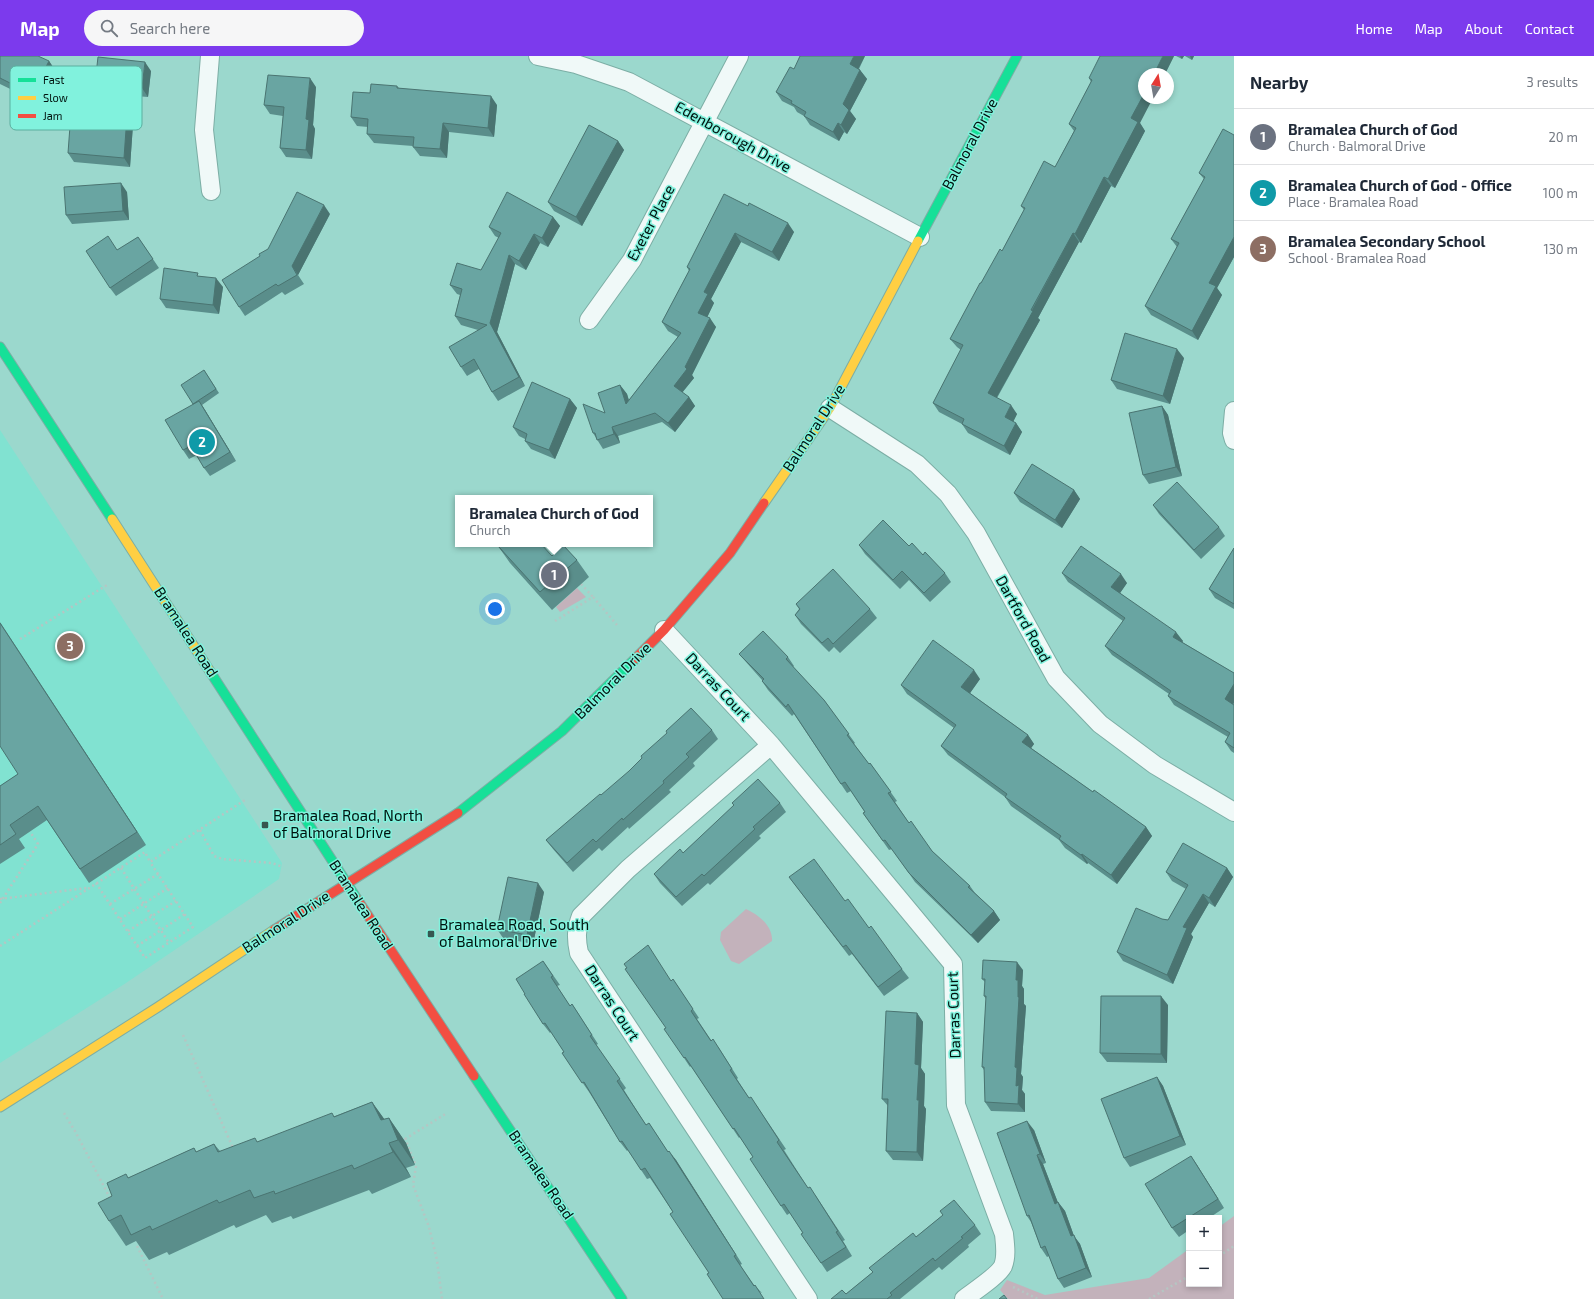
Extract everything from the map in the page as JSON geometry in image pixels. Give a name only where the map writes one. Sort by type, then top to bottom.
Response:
[{"type":"street","points":[[210,56],[204,130],[211,191]]},
{"type":"street","name":"Edenborough Drive","points":[[538,56],[576,64],[629,82],[705,121],[783,165],[920,237]]},
{"type":"street","name":"Exeter Place","points":[[589,320],[632,260],[739,56]]},
{"type":"street","name":"Balmoral Drive","points":[[0,1107],[158,1007],[346,883],[453,817],[562,731],[664,630],[730,553],[830,408],[1017,56]]},
{"type":"street","name":"Bramalea Road","points":[[0,347],[271,764],[346,883],[622,1299]]},
{"type":"street","name":"Dartford Road","points":[[830,408],[917,464],[948,494],[976,533],[1056,678],[1100,724],[1155,766],[1234,812]]},
{"type":"street","points":[[1234,411],[1232,433],[1234,440]]},
{"type":"street","name":"Darras Court","points":[[664,630],[771,745],[953,964],[956,1106],[1004,1234],[1006,1250],[1003,1266],[992,1278],[964,1299]]},
{"type":"street","name":"Darras Court","points":[[771,745],[628,869],[581,916],[577,926],[576,938],[579,953],[808,1299]]},
{"type":"path","points":[[581,584],[617,625]]},
{"type":"path","points":[[20,639],[107,585]]},
{"type":"path","points":[[555,621],[593,597]]},
{"type":"path","points":[[150,862],[245,800]]},
{"type":"path","points":[[0,904],[1,899],[38,844],[26,826]]},
{"type":"path","points":[[200,830],[214,856],[222,859],[272,864],[283,867]]},
{"type":"path","points":[[0,946],[96,883],[121,868],[144,852],[193,927],[146,958],[96,883]]},
{"type":"path","points":[[121,868],[170,942]]},
{"type":"path","points":[[110,904],[158,874]]},
{"type":"path","points":[[1,899],[89,888]]},
{"type":"path","points":[[120,919],[168,888]]},
{"type":"path","points":[[128,931],[176,901]]},
{"type":"path","points":[[137,946],[185,914]]},
{"type":"path","points":[[184,1035],[235,1152]]},
{"type":"path","points":[[64,1113],[112,1201]]},
{"type":"path","points":[[400,1142],[447,1113]]},
{"type":"path","points":[[405,1138],[416,1166],[413,1185],[429,1227],[437,1260],[442,1299]]},
{"type":"path","points":[[137,1246],[163,1299]]},
{"type":"path","points":[[1222,1254],[1234,1246]]},
{"type":"path","points":[[992,1278],[1038,1299]]},
{"type":"path","points":[[1149,1299],[1186,1278]]},
{"type":"shaded area","points":[[0,430],[282,863],[279,879],[126,983],[0,1063]]},
{"type":"shaded area","points":[[577,588],[586,597],[560,612],[556,607]]},
{"type":"shaded area","points":[[746,909],[756,914],[768,926],[772,936],[772,941],[739,964],[731,961],[720,940],[721,932]]},
{"type":"shaded area","points":[[1234,1216],[1234,1299],[1008,1299],[1000,1290],[1007,1280],[1045,1295],[1149,1278],[1186,1251],[1186,1287],[1222,1287],[1222,1225]]},
{"type":"building","points":[[0,56],[38,56],[49,61],[46,66],[10,66],[10,83],[0,78]]},
{"type":"building","points":[[800,56],[854,56],[850,64],[860,70],[843,104],[849,110],[841,125],[838,123],[833,132],[804,116],[806,112],[791,103],[792,101],[776,92],[790,67],[794,69]]},
{"type":"building","points":[[1100,56],[1163,56],[1157,68],[1138,68],[1139,104],[1131,118],[1138,122],[1108,179],[1104,177],[1075,234],[1073,233],[1031,310],[1033,311],[988,393],[1011,405],[1005,417],[1016,423],[1004,446],[962,424],[964,419],[933,403],[963,345],[950,339],[980,283],[1000,249],[1002,251],[1025,208],[1021,206],[1044,161],[1055,167],[1076,128],[1069,124],[1092,80],[1089,78]]},
{"type":"building","points":[[98,57],[145,62],[142,88],[142,66],[97,66]]},
{"type":"building","points":[[268,75],[310,78],[306,119],[309,120],[306,150],[280,148],[284,107],[264,105]]},
{"type":"building","points":[[371,84],[397,86],[397,88],[491,96],[488,128],[443,123],[440,149],[413,147],[414,137],[367,134],[368,119],[351,117],[353,92],[370,93]]},
{"type":"building","points":[[589,125],[618,141],[576,217],[548,202]]},
{"type":"building","points":[[1223,129],[1234,135],[1234,237],[1209,283],[1216,286],[1192,331],[1145,306],[1179,243],[1171,239],[1205,177],[1199,173]]},
{"type":"building","points":[[70,130],[126,130],[124,158],[68,153]]},
{"type":"building","points":[[121,183],[123,211],[66,215],[64,187]]},
{"type":"building","points":[[297,192],[324,205],[292,266],[297,275],[278,286],[276,284],[239,307],[222,280],[260,256],[259,254],[268,249]]},
{"type":"building","points":[[507,192],[553,217],[542,238],[534,234],[519,261],[509,255],[490,323],[519,377],[492,392],[474,359],[461,367],[449,347],[487,325],[455,316],[462,289],[450,285],[457,263],[481,270],[501,233],[489,227]]},
{"type":"building","points":[[724,194],[748,206],[749,203],[788,223],[772,252],[735,233],[704,292],[708,294],[698,313],[710,318],[685,367],[687,369],[674,386],[689,397],[668,423],[655,413],[612,427],[614,434],[597,440],[583,404],[605,413],[598,393],[620,385],[626,404],[681,333],[662,322],[690,269],[687,267]]},
{"type":"building","points":[[108,236],[117,250],[138,237],[153,259],[110,288],[86,251]]},
{"type":"building","points":[[164,268],[198,273],[197,276],[216,278],[213,305],[160,299]]},
{"type":"building","points":[[1125,333],[1177,349],[1163,396],[1111,380]]},
{"type":"building","points":[[204,370],[216,389],[193,404],[181,385]]},
{"type":"building","points":[[532,382],[570,399],[549,450],[525,441],[527,434],[513,427]]},
{"type":"building","points":[[199,401],[230,452],[204,468],[191,446],[183,450],[165,420]]},
{"type":"building","points":[[1162,406],[1176,467],[1143,475],[1129,413]]},
{"type":"building","points":[[1032,464],[1074,490],[1055,520],[1014,493]]},
{"type":"building","points":[[1177,482],[1219,527],[1194,550],[1153,505]]},
{"type":"building","points":[[883,520],[909,546],[912,543],[923,555],[925,552],[945,573],[924,593],[902,571],[893,580],[859,545]]},
{"type":"building","points":[[1081,546],[1121,574],[1111,587],[1176,632],[1173,637],[1234,673],[1234,684],[1225,699],[1234,705],[1234,748],[1225,742],[1230,733],[1168,696],[1171,691],[1105,646],[1125,618],[1062,573]]},
{"type":"building","points":[[499,547],[544,547],[552,556],[561,547],[565,547],[577,560],[540,592]]},
{"type":"building","points":[[1234,548],[1234,604],[1209,589]]},
{"type":"building","points":[[833,569],[870,609],[833,644],[828,638],[822,643],[795,615],[800,609],[796,604]]},
{"type":"building","points":[[0,623],[137,832],[80,869],[38,806],[10,825],[16,834],[0,845],[0,786],[18,774],[0,746]]},
{"type":"building","points":[[763,631],[788,657],[786,659],[824,700],[849,734],[847,735],[891,792],[888,793],[909,823],[911,821],[932,851],[970,886],[968,887],[994,911],[971,935],[909,873],[863,813],[865,812],[845,782],[841,784],[788,704],[786,707],[762,681],[764,679],[739,654]]},
{"type":"building","points":[[933,640],[974,670],[961,687],[1028,735],[1022,742],[1146,827],[1111,875],[1059,839],[1061,836],[1005,797],[1007,794],[941,746],[956,725],[901,685]]},
{"type":"building","points":[[691,708],[712,730],[686,754],[689,757],[663,781],[664,783],[623,820],[622,818],[596,842],[593,839],[567,863],[546,840],[629,771],[642,758],[641,756],[667,733],[666,731]]},
{"type":"building","points":[[758,779],[780,803],[753,827],[755,829],[704,876],[702,874],[676,897],[654,874],[680,849],[683,853],[734,805],[732,803]]},
{"type":"building","points":[[1183,843],[1227,868],[1209,898],[1203,894],[1183,927],[1187,928],[1167,975],[1117,952],[1136,908],[1168,920],[1188,885],[1166,872]]},
{"type":"building","points":[[814,859],[845,901],[848,899],[869,928],[871,926],[902,969],[878,987],[846,945],[843,947],[789,877]]},
{"type":"building","points":[[508,877],[538,883],[527,935],[497,929]]},
{"type":"building","points":[[648,945],[671,981],[673,979],[693,1009],[691,1011],[711,1041],[713,1039],[732,1069],[730,1070],[749,1098],[751,1097],[779,1140],[777,1142],[808,1188],[810,1187],[838,1231],[836,1232],[846,1247],[821,1263],[801,1234],[803,1233],[784,1204],[781,1206],[750,1159],[753,1157],[734,1128],[733,1129],[685,1057],[684,1058],[664,1029],[666,1028],[625,969],[627,968],[624,964]]},
{"type":"building","points":[[983,960],[1017,962],[1016,980],[1018,980],[1019,997],[1015,1067],[1017,1068],[1016,1086],[1019,1085],[1018,1104],[985,1102],[984,1067],[982,1067],[986,996],[984,996],[985,979],[982,979]]},
{"type":"building","points":[[543,961],[553,976],[551,977],[570,1006],[572,1004],[592,1035],[590,1036],[620,1079],[617,1081],[646,1125],[649,1123],[668,1152],[669,1151],[736,1255],[734,1256],[764,1299],[723,1299],[707,1274],[709,1273],[670,1214],[673,1212],[645,1168],[641,1170],[622,1141],[620,1142],[584,1082],[582,1083],[562,1053],[564,1052],[545,1023],[543,1024],[516,979]]},
{"type":"building","points":[[1101,996],[1161,996],[1161,1054],[1100,1053]]},
{"type":"building","points":[[886,1011],[917,1013],[915,1064],[919,1065],[917,1100],[919,1100],[917,1152],[886,1151],[888,1099],[882,1099]]},
{"type":"building","points":[[1157,1077],[1180,1136],[1124,1158],[1101,1099]]},
{"type":"building","points":[[372,1102],[381,1120],[389,1118],[398,1140],[389,1143],[393,1152],[354,1169],[352,1165],[275,1194],[274,1191],[254,1198],[250,1190],[219,1203],[217,1200],[152,1230],[150,1226],[131,1235],[121,1215],[109,1221],[98,1203],[112,1196],[107,1183],[126,1174],[128,1178],[194,1148],[196,1152],[214,1144],[218,1152],[255,1138],[257,1142],[332,1113],[334,1117]]},
{"type":"building","points":[[1027,1121],[1040,1154],[1037,1155],[1055,1204],[1058,1202],[1071,1236],[1074,1235],[1086,1268],[1058,1279],[1045,1246],[1041,1248],[1029,1215],[1027,1216],[997,1133]]},
{"type":"building","points":[[1191,1156],[1218,1199],[1193,1215],[1186,1215],[1186,1219],[1172,1228],[1145,1184]]},
{"type":"building","points":[[954,1200],[975,1225],[961,1237],[963,1238],[935,1261],[933,1258],[890,1293],[892,1295],[887,1299],[831,1299],[842,1290],[846,1294],[873,1272],[869,1268],[913,1233],[916,1237],[943,1215],[940,1211]]},
{"type":"building","points":[[1004,1295],[1007,1299],[999,1299]]},
{"type":"traffic: fast","points":[[918,241],[1017,56]]},
{"type":"traffic: fast","points":[[0,347],[112,519]]},
{"type":"traffic: fast","points":[[458,813],[562,731],[635,659]]},
{"type":"traffic: fast","points":[[211,673],[357,899]]},
{"type":"traffic: fast","points":[[474,1076],[622,1299]]},
{"type":"traffic: slow","points":[[764,503],[830,408],[918,241]]},
{"type":"traffic: slow","points":[[112,519],[211,673]]},
{"type":"traffic: slow","points":[[0,1107],[158,1007],[274,930]]},
{"type":"traffic: jam","points":[[635,659],[664,630],[730,553],[764,503]]},
{"type":"traffic: jam","points":[[274,930],[458,813]]},
{"type":"traffic: jam","points":[[357,899],[474,1076]]},
{"type":"place","name":"Bramalea Church of God - Office","points":[[202,442]]},
{"type":"place","name":"Bramalea Church of God","points":[[554,575]]},
{"type":"place","name":"Bramalea Secondary School","points":[[70,646]]},
{"type":"place","name":"Bramalea Road, North of Balmoral Drive","points":[[265,825]]},
{"type":"place","name":"Bramalea Road, South of Balmoral Drive","points":[[431,934]]}]
